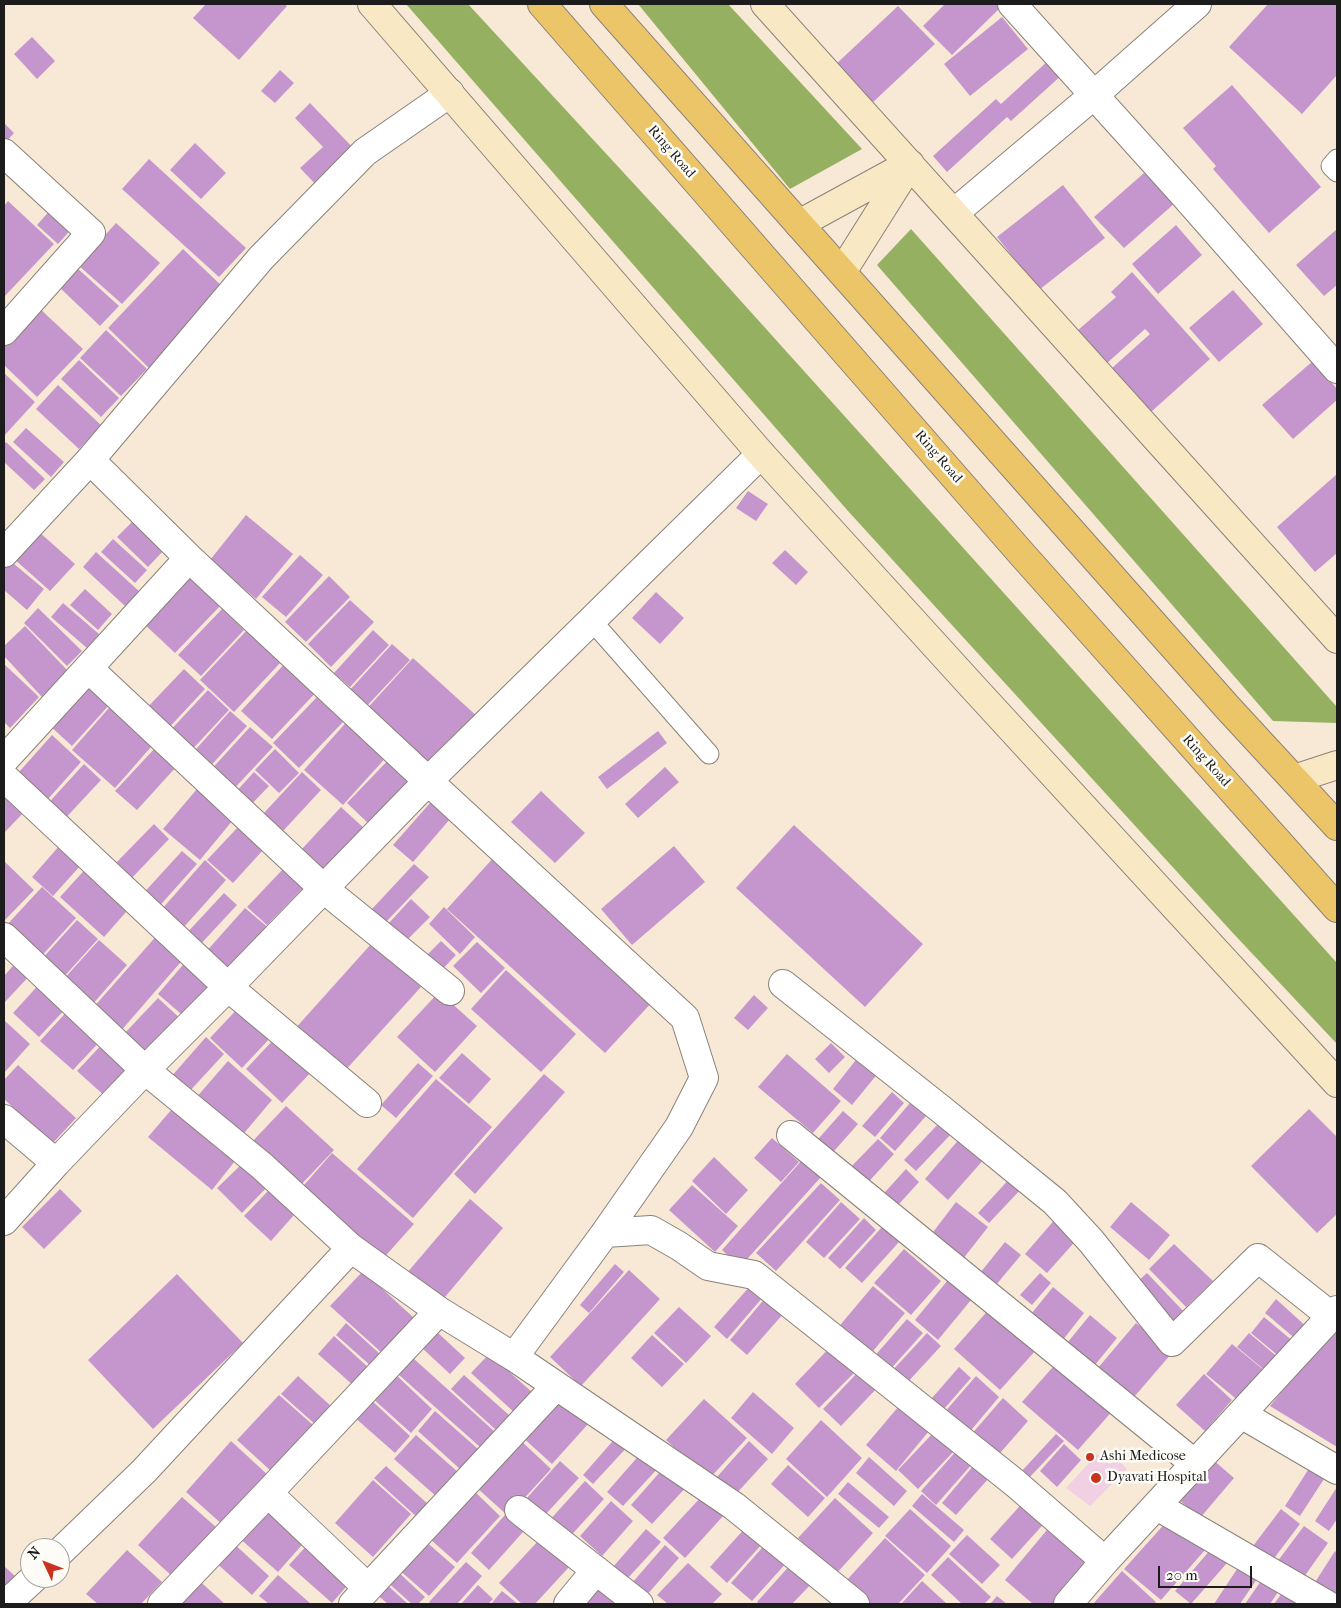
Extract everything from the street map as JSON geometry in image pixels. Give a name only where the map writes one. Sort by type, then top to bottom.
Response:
[{"type":"main road","name":"Ring Road","points":[[542,4],[1020,552],[1337,908]]},
{"type":"main road","points":[[604,4],[1222,700],[1337,826]]},
{"type":"street","points":[[372,4],[760,454],[1337,1083]]},
{"type":"street","points":[[765,4],[1337,639]]},
{"type":"street","points":[[1012,4],[1337,370]]},
{"type":"street","points":[[954,213],[1094,95],[1197,4]]},
{"type":"street","points":[[4,553],[90,460],[260,258],[365,152],[450,93]]},
{"type":"street","points":[[4,153],[92,233],[4,331]]},
{"type":"street","points":[[799,224],[910,164]]},
{"type":"street","points":[[842,272],[910,164]]},
{"type":"street","points":[[4,1222],[56,1163],[145,1070],[228,988],[428,781],[760,454]]},
{"type":"street","points":[[90,460],[189,558],[686,1018],[704,1078],[679,1127],[605,1233],[514,1357]]},
{"type":"street","points":[[4,760],[189,558]]},
{"type":"street","points":[[88,668],[324,889],[450,991]]},
{"type":"street","points":[[1294,779],[1337,765]]},
{"type":"street","points":[[4,777],[228,988],[367,1102]]},
{"type":"street","points":[[4,937],[145,1070],[262,1166],[351,1248],[439,1311],[514,1357],[734,1506],[856,1604]]},
{"type":"street","points":[[783,984],[1055,1202],[1091,1241],[1172,1342],[1258,1258],[1334,1313],[1105,1561],[1068,1604]]},
{"type":"street","points":[[4,1118],[56,1163]]},
{"type":"street","points":[[791,1135],[1195,1464]]},
{"type":"street","points":[[605,1233],[651,1230],[708,1266],[754,1275],[1015,1483],[1105,1561]]},
{"type":"street","points":[[70,1542],[144,1471],[351,1248]]},
{"type":"street","points":[[162,1604],[439,1311]]},
{"type":"street","points":[[268,1493],[360,1596],[556,1386]]},
{"type":"street","points":[[1241,1414],[1337,1470]]},
{"type":"street","points":[[1157,1506],[1326,1604]]},
{"type":"street","points":[[519,1510],[638,1604]]},
{"type":"street","points":[[568,1604],[596,1570]]},
{"type":"street","points":[[6,1604],[23,1588]]},
{"type":"lane","points":[[1337,159],[1331,166],[1337,172]]},
{"type":"lane","points":[[592,621],[709,754]]},
{"type":"shaded area","name":"Dyavati Hospital","points":[[1097,1454],[1110,1464],[1116,1457],[1127,1469],[1090,1506],[1066,1488]]},
{"type":"green space","points":[[406,4],[468,4],[695,250],[1337,963],[1337,1044],[1231,931],[848,511]]},
{"type":"green space","points":[[638,4],[728,4],[862,149],[790,189]]},
{"type":"green space","points":[[911,229],[1337,707],[1337,723],[1273,721],[877,265]]},
{"type":"building","points":[[206,4],[284,4],[287,6],[239,60],[193,18]]},
{"type":"building","points":[[945,4],[996,4],[1000,8],[952,55],[923,26]]},
{"type":"building","points":[[1268,4],[1337,4],[1337,75],[1302,114],[1229,47]]},
{"type":"building","points":[[898,6],[935,44],[871,104],[834,66]]},
{"type":"building","points":[[1002,17],[1028,49],[970,96],[944,64]]},
{"type":"building","points":[[32,37],[55,61],[37,79],[14,54]]},
{"type":"building","points":[[1050,59],[1063,74],[1011,121],[1007,117],[947,172],[933,156],[996,99],[1001,104]]},
{"type":"building","points":[[280,70],[294,83],[275,103],[261,91]]},
{"type":"building","points":[[1232,85],[1321,187],[1269,233],[1213,169],[1216,166],[1183,128]]},
{"type":"building","points":[[310,103],[359,154],[320,189],[300,168],[323,147],[295,118]]},
{"type":"building","points":[[4,123],[14,133],[4,144]]},
{"type":"building","points":[[195,143],[226,173],[201,199],[170,170]]},
{"type":"building","points":[[149,159],[246,248],[219,277],[122,189]]},
{"type":"building","points":[[1144,173],[1175,203],[1124,248],[1094,217]]},
{"type":"building","points":[[1063,185],[1105,238],[1039,290],[997,237]]},
{"type":"building","points":[[8,201],[54,244],[4,297],[4,206]]},
{"type":"building","points":[[53,207],[74,226],[58,244],[37,225]]},
{"type":"building","points":[[116,223],[160,263],[122,304],[78,265]]},
{"type":"building","points":[[1176,225],[1202,255],[1158,294],[1132,264]]},
{"type":"building","points":[[1337,229],[1337,285],[1324,296],[1296,265]]},
{"type":"building","points":[[183,249],[224,288],[149,368],[108,328]]},
{"type":"building","points":[[76,267],[119,306],[100,326],[58,286]]},
{"type":"building","points":[[1132,272],[1210,359],[1151,412],[1112,368],[1150,334],[1145,329],[1106,364],[1077,331],[1116,297],[1111,292]]},
{"type":"building","points":[[1233,290],[1263,324],[1219,362],[1189,328]]},
{"type":"building","points":[[38,307],[83,349],[37,397],[4,365],[4,343]]},
{"type":"building","points":[[106,330],[147,369],[121,396],[80,358]]},
{"type":"building","points":[[79,360],[119,398],[101,417],[61,379]]},
{"type":"building","points":[[1313,361],[1337,389],[1337,400],[1293,439],[1262,405]]},
{"type":"building","points":[[4,373],[35,402],[4,436]]},
{"type":"building","points":[[58,385],[101,425],[79,449],[36,409]]},
{"type":"building","points":[[26,428],[64,462],[51,477],[13,442]]},
{"type":"building","points":[[6,442],[45,479],[34,490],[4,462],[4,444]]},
{"type":"building","points":[[1337,474],[1337,553],[1315,572],[1277,527]]},
{"type":"building","points":[[748,491],[768,504],[756,521],[736,508]]},
{"type":"building","points":[[246,515],[293,554],[256,599],[210,560]]},
{"type":"building","points":[[136,518],[167,547],[148,567],[117,537]]},
{"type":"building","points":[[38,531],[75,564],[50,591],[13,558]]},
{"type":"building","points":[[113,539],[147,570],[135,583],[101,552]]},
{"type":"building","points":[[785,550],[808,572],[796,585],[772,563]]},
{"type":"building","points":[[96,552],[140,592],[126,607],[83,567]]},
{"type":"building","points":[[300,555],[323,575],[286,617],[262,597]]},
{"type":"building","points":[[7,558],[44,589],[27,610],[4,590],[4,561]]},
{"type":"building","points":[[189,573],[222,604],[175,653],[142,622]]},
{"type":"building","points":[[329,576],[350,597],[306,642],[285,622]]},
{"type":"building","points":[[85,589],[112,614],[98,630],[70,605]]},
{"type":"building","points":[[656,592],[684,618],[660,644],[632,618]]},
{"type":"building","points":[[350,600],[374,622],[331,667],[308,644]]},
{"type":"building","points":[[63,603],[99,634],[87,648],[51,617]]},
{"type":"building","points":[[38,608],[82,651],[67,666],[24,623]]},
{"type":"building","points":[[222,609],[244,630],[201,676],[178,655]]},
{"type":"building","points":[[25,626],[68,671],[42,697],[4,656],[4,646]]},
{"type":"building","points":[[247,630],[281,662],[234,712],[200,680]]},
{"type":"building","points":[[373,630],[389,645],[350,687],[334,673]]},
{"type":"building","points":[[392,644],[410,660],[365,708],[348,692]]},
{"type":"building","points":[[413,658],[479,718],[428,772],[363,713]]},
{"type":"building","points":[[289,659],[320,688],[272,739],[241,711]]},
{"type":"building","points":[[4,664],[39,697],[10,728],[4,722]]},
{"type":"building","points":[[184,669],[205,689],[164,733],[142,713]]},
{"type":"building","points":[[88,682],[111,703],[72,746],[49,725]]},
{"type":"building","points":[[208,690],[229,710],[187,755],[166,735]]},
{"type":"building","points":[[317,697],[343,722],[299,768],[273,743]]},
{"type":"building","points":[[115,701],[158,739],[115,788],[72,750]]},
{"type":"building","points":[[230,711],[247,726],[206,771],[190,756]]},
{"type":"building","points":[[350,718],[390,753],[343,805],[304,770]]},
{"type":"building","points":[[250,727],[273,747],[230,793],[208,773]]},
{"type":"building","points":[[658,731],[667,743],[607,789],[598,777]]},
{"type":"building","points":[[52,735],[81,762],[40,808],[11,781]]},
{"type":"building","points":[[156,747],[177,766],[137,810],[115,791]]},
{"type":"building","points":[[275,749],[299,773],[279,793],[255,770]]},
{"type":"building","points":[[395,753],[418,775],[370,825],[347,803]]},
{"type":"building","points":[[84,764],[101,780],[60,824],[43,809]]},
{"type":"building","points":[[665,767],[679,782],[638,818],[625,804]]},
{"type":"building","points":[[254,772],[269,786],[248,808],[234,794]]},
{"type":"building","points":[[302,772],[321,790],[283,831],[263,814]]},
{"type":"building","points":[[4,788],[26,810],[4,833]]},
{"type":"building","points":[[197,789],[233,820],[200,860],[163,829]]},
{"type":"building","points":[[541,791],[585,833],[555,863],[511,822]]},
{"type":"building","points":[[438,794],[457,811],[413,862],[393,845]]},
{"type":"building","points":[[341,807],[366,830],[327,873],[301,850]]},
{"type":"building","points":[[154,824],[169,839],[129,881],[113,866]]},
{"type":"building","points":[[794,825],[923,944],[865,1007],[736,888]]},
{"type":"building","points":[[238,827],[263,850],[233,883],[207,860]]},
{"type":"building","points":[[60,845],[81,865],[53,896],[32,877]]},
{"type":"building","points":[[674,846],[705,882],[632,945],[601,909]]},
{"type":"building","points":[[182,851],[197,864],[155,911],[140,897]]},
{"type":"building","points":[[495,856],[654,1000],[605,1053],[447,909]]},
{"type":"building","points":[[205,860],[226,880],[183,928],[162,909]]},
{"type":"building","points":[[4,861],[34,890],[4,921]]},
{"type":"building","points":[[90,864],[134,903],[104,937],[60,897]]},
{"type":"building","points":[[414,864],[429,877],[386,922],[372,909]]},
{"type":"building","points":[[284,868],[304,887],[267,925],[247,907]]},
{"type":"building","points":[[42,887],[76,918],[38,960],[4,928]]},
{"type":"building","points":[[224,893],[237,905],[197,948],[184,936]]},
{"type":"building","points":[[411,899],[430,917],[406,941],[388,924]]},
{"type":"building","points":[[444,907],[475,937],[460,954],[429,924]]},
{"type":"building","points":[[245,908],[271,930],[229,977],[204,954]]},
{"type":"building","points":[[77,920],[98,939],[61,980],[40,961]]},
{"type":"building","points":[[159,933],[186,956],[119,1033],[92,1009]]},
{"type":"building","points":[[99,940],[127,965],[91,1006],[62,981]]},
{"type":"building","points":[[441,941],[456,955],[436,976],[421,961]]},
{"type":"building","points":[[477,942],[505,968],[481,993],[453,966]]},
{"type":"building","points":[[372,943],[421,987],[342,1074],[293,1031]]},
{"type":"building","points":[[19,959],[33,972],[4,1003],[4,976]]},
{"type":"building","points":[[188,959],[218,987],[188,1020],[158,994]]},
{"type":"building","points":[[506,970],[576,1034],[541,1072],[471,1009]]},
{"type":"building","points":[[43,980],[70,1004],[39,1037],[13,1013]]},
{"type":"building","points":[[439,992],[477,1026],[435,1072],[397,1037]]},
{"type":"building","points":[[754,995],[768,1008],[748,1030],[734,1018]]},
{"type":"building","points":[[158,998],[183,1021],[147,1060],[122,1036]]},
{"type":"building","points":[[240,1006],[272,1036],[242,1068],[210,1038]]},
{"type":"building","points":[[71,1007],[104,1037],[73,1070],[40,1041]]},
{"type":"building","points":[[4,1020],[30,1044],[4,1073]]},
{"type":"building","points":[[206,1037],[224,1054],[187,1094],[170,1078]]},
{"type":"building","points":[[276,1037],[312,1071],[282,1103],[246,1069]]},
{"type":"building","points":[[106,1040],[136,1067],[107,1098],[77,1071]]},
{"type":"building","points":[[831,1043],[845,1057],[829,1073],[815,1059]]},
{"type":"building","points":[[462,1053],[491,1079],[469,1104],[439,1078]]},
{"type":"building","points":[[787,1054],[841,1101],[813,1133],[758,1087]]},
{"type":"building","points":[[859,1056],[879,1072],[852,1105],[833,1089]]},
{"type":"building","points":[[228,1061],[272,1100],[240,1138],[195,1099]]},
{"type":"building","points":[[418,1063],[433,1076],[396,1118],[381,1105]]},
{"type":"building","points":[[18,1065],[76,1118],[52,1144],[4,1099],[4,1080]]},
{"type":"building","points":[[544,1074],[565,1092],[475,1194],[454,1174]]},
{"type":"building","points":[[436,1079],[492,1127],[413,1218],[357,1169]]},
{"type":"building","points":[[892,1092],[904,1103],[875,1137],[862,1126]]},
{"type":"building","points":[[910,1103],[926,1116],[895,1151],[880,1138]]},
{"type":"building","points":[[286,1106],[334,1150],[297,1189],[249,1145]]},
{"type":"building","points":[[172,1109],[235,1161],[212,1190],[148,1137]]},
{"type":"building","points":[[1309,1109],[1337,1137],[1337,1214],[1317,1233],[1251,1166]]},
{"type":"building","points":[[843,1111],[858,1124],[827,1159],[812,1146]]},
{"type":"building","points":[[941,1121],[953,1132],[916,1171],[904,1160]]},
{"type":"building","points":[[961,1137],[985,1158],[948,1200],[925,1179]]},
{"type":"building","points":[[772,1138],[799,1162],[781,1182],[754,1158]]},
{"type":"building","points":[[878,1139],[894,1154],[863,1188],[846,1172]]},
{"type":"building","points":[[332,1153],[414,1224],[380,1262],[298,1192]]},
{"type":"building","points":[[714,1157],[748,1190],[726,1214],[692,1181]]},
{"type":"building","points":[[247,1159],[271,1183],[242,1213],[217,1188]]},
{"type":"building","points":[[802,1160],[821,1177],[740,1267],[722,1250]]},
{"type":"building","points":[[906,1169],[919,1182],[890,1214],[876,1202]]},
{"type":"building","points":[[1013,1175],[1024,1186],[989,1223],[978,1213]]},
{"type":"building","points":[[821,1183],[840,1200],[776,1271],[756,1253]]},
{"type":"building","points":[[692,1185],[738,1226],[715,1252],[669,1210]]},
{"type":"building","points":[[60,1189],[82,1211],[44,1249],[22,1227]]},
{"type":"building","points":[[268,1191],[294,1215],[271,1241],[244,1216]]},
{"type":"building","points":[[470,1199],[503,1228],[440,1303],[406,1274]]},
{"type":"building","points":[[841,1202],[860,1219],[824,1258],[806,1242]]},
{"type":"building","points":[[956,1202],[988,1227],[959,1264],[927,1240]]},
{"type":"building","points":[[1131,1202],[1170,1235],[1149,1260],[1110,1227]]},
{"type":"building","points":[[1057,1217],[1080,1236],[1047,1273],[1025,1254]]},
{"type":"building","points":[[864,1218],[876,1230],[840,1269],[828,1258]]},
{"type":"building","points":[[882,1227],[899,1242],[862,1283],[845,1268]]},
{"type":"building","points":[[1005,1242],[1021,1255],[991,1291],[976,1278]]},
{"type":"building","points":[[1174,1244],[1213,1281],[1186,1307],[1149,1269]]},
{"type":"building","points":[[904,1249],[941,1281],[911,1315],[874,1283]]},
{"type":"building","points":[[615,1264],[624,1272],[589,1313],[580,1305]]},
{"type":"building","points":[[629,1270],[660,1299],[581,1386],[550,1357]]},
{"type":"building","points":[[363,1271],[414,1318],[382,1353],[330,1306]]},
{"type":"building","points":[[1040,1273],[1051,1283],[1032,1305],[1020,1295]]},
{"type":"building","points":[[1147,1273],[1186,1314],[1174,1326],[1135,1284]]},
{"type":"building","points":[[177,1274],[243,1343],[153,1429],[88,1360]]},
{"type":"building","points":[[948,1280],[971,1300],[938,1340],[915,1320]]},
{"type":"building","points":[[750,1286],[763,1297],[727,1339],[714,1327]]},
{"type":"building","points":[[873,1286],[905,1313],[868,1357],[836,1330]]},
{"type":"building","points":[[1053,1287],[1084,1313],[1055,1350],[1023,1324]]},
{"type":"building","points":[[766,1297],[784,1313],[747,1355],[730,1340]]},
{"type":"building","points":[[1276,1299],[1309,1329],[1298,1341],[1265,1313]]},
{"type":"building","points":[[679,1307],[711,1336],[686,1363],[654,1333]]},
{"type":"building","points":[[991,1307],[1037,1349],[1000,1390],[954,1349]]},
{"type":"building","points":[[1090,1315],[1117,1338],[1090,1371],[1063,1348]]},
{"type":"building","points":[[1264,1317],[1294,1342],[1281,1358],[1251,1333]]},
{"type":"building","points":[[907,1319],[923,1333],[887,1373],[872,1359]]},
{"type":"building","points":[[346,1323],[381,1355],[371,1366],[336,1335]]},
{"type":"building","points":[[1136,1323],[1172,1353],[1128,1404],[1092,1375]]},
{"type":"building","points":[[1337,1324],[1337,1447],[1270,1406]]},
{"type":"building","points":[[437,1332],[465,1358],[450,1374],[422,1348]]},
{"type":"building","points":[[927,1333],[941,1346],[905,1385],[891,1372]]},
{"type":"building","points":[[1249,1333],[1280,1359],[1268,1373],[1237,1347]]},
{"type":"building","points":[[652,1335],[684,1364],[662,1387],[631,1358]]},
{"type":"building","points":[[334,1336],[370,1369],[354,1386],[318,1354]]},
{"type":"building","points":[[833,1344],[858,1369],[819,1408],[795,1384]]},
{"type":"building","points":[[1232,1344],[1266,1372],[1240,1402],[1206,1374]]},
{"type":"building","points":[[489,1354],[533,1393],[515,1413],[471,1373]]},
{"type":"building","points":[[413,1358],[494,1431],[480,1447],[398,1374]]},
{"type":"building","points":[[1059,1360],[1115,1408],[1078,1450],[1022,1402]]},
{"type":"building","points":[[959,1367],[971,1378],[944,1409],[932,1398]]},
{"type":"building","points":[[860,1370],[878,1387],[841,1426],[823,1409]]},
{"type":"building","points":[[393,1372],[432,1409],[411,1433],[371,1397]]},
{"type":"building","points":[[1204,1374],[1232,1400],[1205,1431],[1176,1405]]},
{"type":"building","points":[[464,1375],[509,1415],[496,1430],[451,1389]]},
{"type":"building","points":[[298,1376],[332,1407],[316,1425],[281,1394]]},
{"type":"building","points":[[976,1376],[999,1397],[967,1435],[943,1414]]},
{"type":"building","points":[[753,1392],[794,1428],[772,1454],[731,1418]]},
{"type":"building","points":[[557,1394],[589,1423],[552,1464],[520,1435]]},
{"type":"building","points":[[279,1395],[313,1425],[271,1471],[237,1440]]},
{"type":"building","points":[[369,1398],[410,1436],[395,1453],[353,1416]]},
{"type":"building","points":[[1003,1398],[1028,1421],[994,1460],[969,1437]]},
{"type":"building","points":[[704,1399],[747,1438],[709,1479],[666,1440]]},
{"type":"building","points":[[899,1406],[929,1431],[896,1471],[866,1445]]},
{"type":"building","points":[[435,1411],[478,1449],[460,1469],[418,1431]]},
{"type":"building","points":[[821,1420],[862,1458],[827,1497],[786,1459]]},
{"type":"building","points":[[935,1431],[955,1450],[918,1489],[898,1470]]},
{"type":"building","points":[[619,1434],[630,1444],[593,1484],[583,1475]]},
{"type":"building","points":[[1056,1434],[1064,1441],[1027,1480],[1020,1473]]},
{"type":"building","points":[[416,1435],[459,1473],[437,1497],[394,1459]]},
{"type":"building","points":[[518,1438],[551,1469],[508,1516],[475,1486]]},
{"type":"building","points":[[231,1441],[269,1476],[224,1526],[186,1492]]},
{"type":"building","points":[[749,1441],[768,1459],[735,1495],[716,1478]]},
{"type":"building","points":[[1064,1444],[1081,1460],[1057,1487],[1040,1471]]},
{"type":"building","points":[[958,1449],[973,1463],[936,1505],[921,1491]]},
{"type":"building","points":[[642,1452],[659,1467],[623,1506],[607,1492]]},
{"type":"building","points":[[869,1457],[907,1491],[894,1506],[856,1473]]},
{"type":"building","points":[[1211,1458],[1234,1478],[1200,1518],[1177,1498]]},
{"type":"building","points":[[560,1461],[579,1478],[545,1515],[526,1499]]},
{"type":"building","points":[[667,1464],[689,1484],[652,1524],[631,1505]]},
{"type":"building","points":[[788,1465],[825,1498],[808,1517],[771,1484]]},
{"type":"building","points":[[974,1465],[989,1478],[956,1515],[942,1503]]},
{"type":"building","points":[[386,1466],[429,1505],[418,1518],[374,1478]]},
{"type":"building","points":[[1308,1470],[1324,1479],[1300,1516],[1285,1506]]},
{"type":"building","points":[[373,1480],[411,1514],[373,1557],[335,1523]]},
{"type":"building","points":[[585,1481],[604,1499],[567,1540],[548,1522]]},
{"type":"building","points":[[848,1482],[889,1517],[879,1528],[838,1494]]},
{"type":"building","points":[[1337,1487],[1337,1519],[1329,1531],[1315,1521]]},
{"type":"building","points":[[474,1491],[500,1516],[457,1563],[430,1539]]},
{"type":"building","points":[[922,1494],[964,1530],[954,1542],[912,1506]]},
{"type":"building","points":[[702,1496],[724,1515],[685,1558],[663,1538]]},
{"type":"building","points":[[182,1497],[217,1528],[173,1577],[138,1545]]},
{"type":"building","points":[[835,1498],[873,1533],[836,1574],[798,1538]]},
{"type":"building","points":[[1027,1498],[1049,1518],[1012,1559],[990,1539]]},
{"type":"building","points":[[611,1501],[633,1521],[602,1556],[580,1536]]},
{"type":"building","points":[[269,1502],[309,1537],[278,1572],[238,1537]]},
{"type":"building","points":[[910,1509],[951,1546],[927,1573],[885,1536]]},
{"type":"building","points":[[1281,1509],[1300,1524],[1269,1565],[1250,1550]]},
{"type":"building","points":[[505,1515],[523,1532],[489,1570],[471,1553]]},
{"type":"building","points":[[1169,1519],[1205,1550],[1161,1600],[1124,1569]]},
{"type":"building","points":[[1052,1524],[1093,1559],[1055,1604],[1033,1604],[1005,1580]]},
{"type":"building","points":[[1304,1526],[1328,1543],[1299,1584],[1274,1566]]},
{"type":"building","points":[[746,1527],[763,1543],[727,1583],[710,1567]]},
{"type":"building","points":[[646,1529],[661,1542],[627,1579],[613,1567]]},
{"type":"building","points":[[967,1535],[1000,1565],[982,1584],[949,1554]]},
{"type":"building","points":[[885,1538],[925,1575],[898,1604],[871,1604],[846,1581]]},
{"type":"building","points":[[423,1539],[455,1567],[429,1596],[397,1568]]},
{"type":"building","points":[[539,1540],[569,1567],[535,1604],[522,1604],[499,1583]]},
{"type":"building","points":[[231,1541],[269,1576],[252,1595],[213,1560]]},
{"type":"building","points":[[768,1541],[789,1560],[752,1601],[731,1583]]},
{"type":"building","points":[[310,1542],[352,1580],[332,1603],[289,1565]]},
{"type":"building","points":[[665,1545],[679,1558],[646,1596],[632,1583]]},
{"type":"building","points":[[1211,1549],[1227,1563],[1191,1604],[1175,1591]]},
{"type":"building","points":[[127,1550],[162,1582],[141,1604],[98,1604],[86,1594]]},
{"type":"building","points":[[1335,1551],[1337,1553],[1337,1604],[1312,1587]]},
{"type":"building","points":[[948,1557],[991,1597],[984,1604],[962,1604],[931,1575]]},
{"type":"building","points":[[466,1562],[482,1576],[457,1604],[431,1604],[429,1602]]},
{"type":"building","points":[[688,1563],[722,1594],[712,1604],[668,1604],[657,1595]]},
{"type":"building","points":[[792,1563],[813,1582],[792,1604],[760,1604],[757,1602]]},
{"type":"building","points":[[1241,1563],[1259,1576],[1240,1604],[1214,1604]]},
{"type":"building","points":[[4,1566],[15,1576],[4,1589]]},
{"type":"building","points":[[396,1570],[425,1597],[418,1604],[412,1604],[386,1581]]},
{"type":"building","points":[[1122,1571],[1156,1602],[1154,1604],[1093,1604]]},
{"type":"building","points":[[278,1575],[311,1604],[269,1604],[259,1596]]},
{"type":"building","points":[[194,1576],[225,1604],[169,1604]]},
{"type":"building","points":[[1263,1578],[1280,1589],[1270,1604],[1245,1604]]},
{"type":"building","points":[[922,1581],[946,1603],[901,1604]]},
{"type":"building","points":[[384,1582],[408,1604],[388,1604],[375,1593]]},
{"type":"building","points":[[478,1585],[493,1599],[488,1604],[461,1604]]},
{"type":"building","points":[[596,1588],[615,1604],[582,1604]]},
{"type":"building","points":[[502,1591],[518,1604],[491,1604]]},
{"type":"building","points":[[1282,1593],[1300,1604],[1274,1604]]},
{"type":"building","points":[[997,1596],[1007,1604],[990,1604]]},
{"type":"place","name":"Ashi Medicose","points":[[1090,1457]]},
{"type":"place","name":"Dyavati Hospital","points":[[1096,1478]]}]
